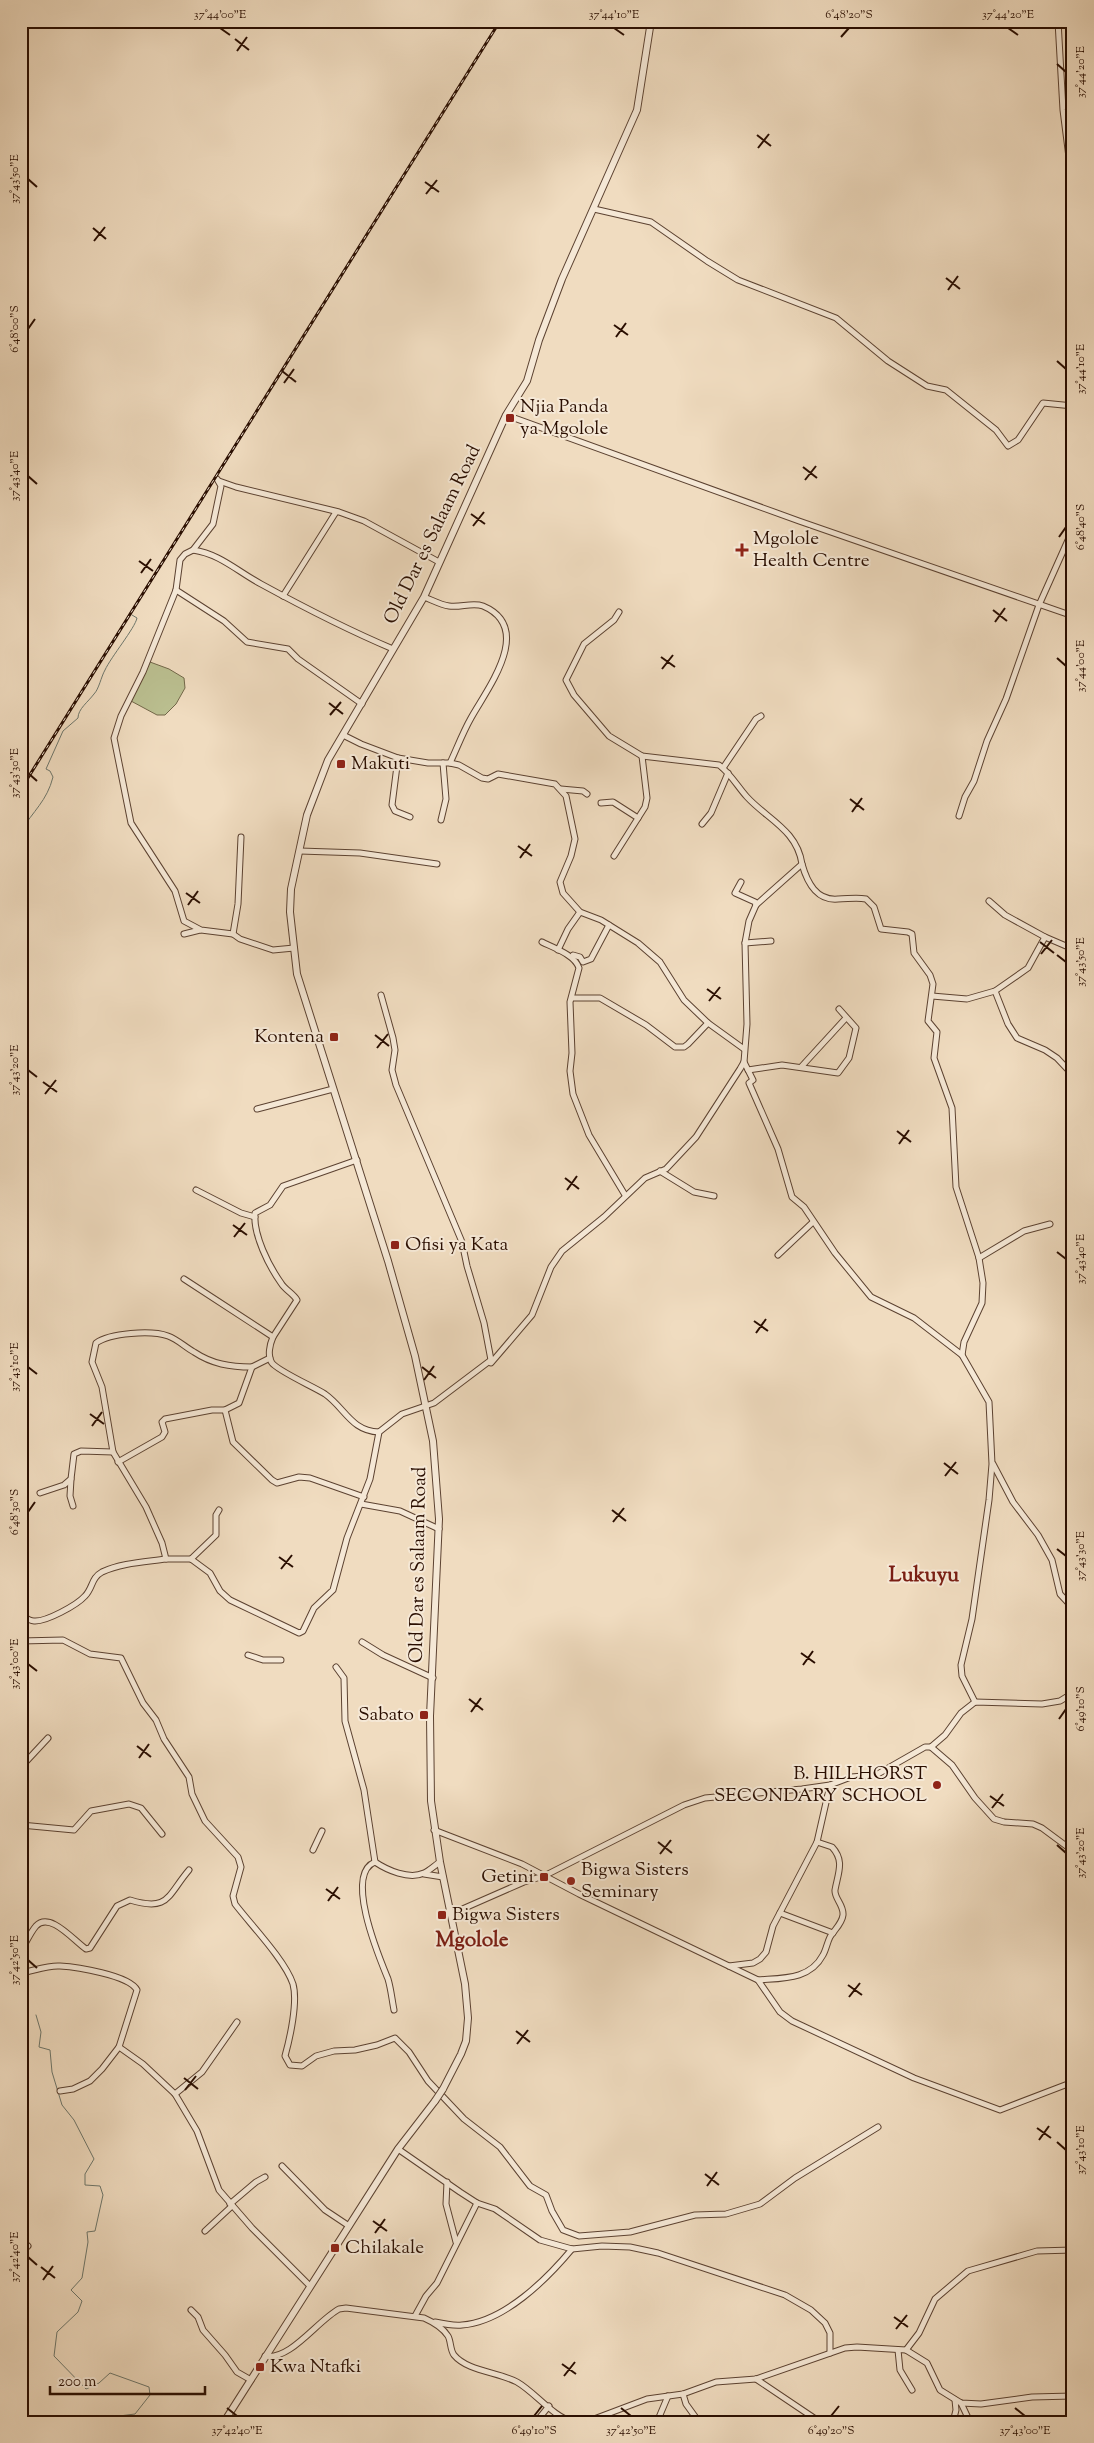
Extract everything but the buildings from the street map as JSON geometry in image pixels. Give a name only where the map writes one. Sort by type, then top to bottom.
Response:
[{"type":"street","name":"Old Dar es Salaam Road","points":[[398,2149],[443,2089],[461,2054],[468,2030],[465,1984],[434,1830],[431,1801],[430,1716],[439,1529],[436,1462],[427,1406],[394,1280],[297,974],[290,912],[291,889],[307,815],[328,760],[424,597],[506,415],[527,381],[562,278],[637,110],[651,21]]},
{"type":"street","points":[[1058,21],[1070,136],[1073,300]]},
{"type":"street","points":[[594,209],[651,222],[707,262],[738,280],[836,318],[888,361],[927,386],[946,390],[996,430],[1008,446],[1018,440],[1044,403],[1073,406]]},
{"type":"street","points":[[506,415],[1073,616]]},
{"type":"street","points":[[294,948],[273,950],[240,939],[233,934],[201,930],[184,922],[175,891],[131,823],[123,786],[123,772],[115,750],[114,738],[121,716],[143,672],[176,590],[180,560],[192,550],[213,524],[221,486],[218,480],[236,487],[336,512],[373,526],[439,562]]},
{"type":"street","points":[[283,596],[336,512]]},
{"type":"street","points":[[959,816],[965,797],[974,781],[987,741],[1006,699],[1039,605],[1073,529]]},
{"type":"street","points":[[192,550],[214,555],[342,628],[393,649]]},
{"type":"street","points":[[176,590],[224,621],[247,642],[288,649],[298,659],[362,704]]},
{"type":"street","points":[[424,597],[449,606],[482,606],[499,619],[507,638],[499,672],[470,721],[450,763]]},
{"type":"street","points":[[619,612],[614,620],[584,644],[566,683],[609,736],[642,756],[713,764],[723,768],[748,798],[784,829],[795,843],[800,854],[805,878],[814,891],[831,899],[866,899],[874,907],[881,929],[912,934],[914,953],[932,978],[932,996],[928,1022],[937,1032],[934,1058],[952,1108],[956,1187],[979,1258],[983,1283],[982,1303],[964,1342],[962,1356]]},
{"type":"street","points":[[723,768],[756,718],[761,716]]},
{"type":"street","points":[[343,735],[398,758],[459,765],[482,778],[498,774],[555,784],[566,796],[575,839],[571,856],[560,882],[563,893],[580,912],[601,920],[638,943],[660,962],[684,1000],[708,1023],[744,1049]]},
{"type":"street","points":[[614,856],[645,807],[646,798],[642,756]]},
{"type":"street","points":[[398,758],[392,805],[395,811],[410,817]]},
{"type":"street","points":[[441,820],[446,799],[443,763]]},
{"type":"street","points":[[702,824],[711,813],[728,773]]},
{"type":"street","points":[[561,789],[584,791],[587,794]]},
{"type":"street","points":[[601,803],[613,802],[638,818]]},
{"type":"street","points":[[233,934],[238,904],[241,837]]},
{"type":"street","points":[[300,851],[360,853],[437,864]]},
{"type":"street","points":[[802,864],[756,905],[749,921],[745,943],[747,1002],[744,1062],[754,1080],[749,1084],[778,1148],[792,1197],[804,1207],[813,1222],[871,1297],[914,1318],[962,1356],[989,1402],[992,1464],[972,1619],[961,1665],[962,1676],[974,1702]]},
{"type":"street","points":[[741,882],[735,893],[755,902],[756,905]]},
{"type":"street","points":[[989,901],[1005,915],[1045,937],[1073,949]]},
{"type":"street","points":[[558,950],[580,912]]},
{"type":"street","points":[[573,955],[580,957],[583,962],[591,959],[609,926]]},
{"type":"street","points":[[184,934],[201,930]]},
{"type":"street","points":[[932,996],[967,999],[995,991],[1028,968],[1045,937]]},
{"type":"street","points":[[745,943],[771,941]]},
{"type":"street","points":[[542,942],[572,958],[578,964],[572,998],[570,1072],[573,1094],[589,1135],[625,1195]]},
{"type":"street","points":[[995,991],[1008,1024],[1016,1038],[1045,1050],[1057,1058],[1073,1075]]},
{"type":"street","points":[[381,995],[393,1038],[395,1050],[392,1070],[396,1085],[462,1242],[468,1273],[484,1323],[491,1360]]},
{"type":"street","points":[[572,998],[600,998],[646,1025],[675,1047],[684,1047],[708,1023]]},
{"type":"street","points":[[748,1070],[772,1065],[802,1066],[834,1074],[845,1065],[849,1058],[856,1028],[839,1009]]},
{"type":"street","points":[[802,1066],[846,1018]]},
{"type":"street","points":[[491,1360],[492,1363],[532,1315],[556,1258],[575,1239],[604,1217],[645,1178],[666,1169],[696,1137],[744,1062]]},
{"type":"street","points":[[257,1109],[333,1090]]},
{"type":"street","points":[[357,1160],[283,1186],[274,1202],[257,1211],[255,1217],[260,1239],[272,1267],[282,1285],[298,1300],[273,1337],[270,1358],[272,1363],[337,1402],[352,1422],[364,1430],[379,1432]]},
{"type":"street","points":[[660,1171],[694,1192],[714,1196]]},
{"type":"street","points":[[196,1190],[241,1213],[255,1217]]},
{"type":"street","points":[[778,1255],[813,1222]]},
{"type":"street","points":[[979,1258],[1024,1231],[1050,1224]]},
{"type":"street","points":[[184,1280],[273,1337]]},
{"type":"street","points":[[166,1559],[162,1543],[146,1507],[113,1452],[102,1387],[92,1362],[96,1343],[122,1334],[164,1335],[211,1362],[232,1367],[252,1367],[270,1358]]},
{"type":"street","points":[[21,1614],[29,1620],[41,1621],[81,1600],[86,1595],[93,1580],[105,1571],[136,1563],[166,1559],[191,1559],[210,1573],[220,1591],[230,1600],[299,1633],[303,1631],[314,1608],[333,1590],[347,1538],[364,1497],[379,1432],[402,1414],[427,1406],[445,1396],[491,1360]]},
{"type":"street","points":[[118,1462],[162,1437],[165,1432],[162,1422],[165,1419],[212,1410],[225,1410],[239,1403],[244,1396],[252,1367]]},
{"type":"street","points":[[225,1410],[233,1442],[272,1480],[277,1483],[299,1476],[310,1478],[364,1497]]},
{"type":"street","points":[[73,1506],[70,1496],[74,1454],[81,1451],[113,1452]]},
{"type":"street","points":[[992,1464],[1013,1502],[1043,1544],[1052,1560],[1060,1594],[1073,1608]]},
{"type":"street","points":[[40,1493],[64,1485],[71,1479]]},
{"type":"street","points":[[361,1504],[400,1511],[439,1529]]},
{"type":"street","points":[[191,1559],[216,1535],[216,1515],[219,1510]]},
{"type":"street","points":[[21,1641],[63,1640],[90,1654],[121,1658],[143,1703],[156,1720],[173,1754],[189,1777],[192,1794],[204,1821],[238,1856],[240,1868],[233,1896],[235,1904],[283,1965],[293,1985],[290,2037],[285,2056],[290,2065],[302,2066],[316,2056],[334,2051],[362,2048],[395,2038],[409,2052],[428,2081],[464,2119],[500,2147],[530,2186],[546,2195],[552,2211],[563,2230],[579,2236],[630,2232],[695,2215],[726,2214],[760,2204],[795,2178],[878,2127]]},
{"type":"street","points":[[362,1642],[382,1655],[433,1678]]},
{"type":"street","points":[[248,1655],[263,1660],[281,1660]]},
{"type":"street","points":[[336,1667],[344,1678],[344,1721],[364,1790],[375,1862]]},
{"type":"street","points":[[931,1747],[945,1734],[961,1713],[974,1702],[1042,1704],[1060,1701],[1073,1693]]},
{"type":"street","points":[[21,1767],[48,1738]]},
{"type":"street","points":[[451,1914],[524,1882],[544,1876],[684,1806],[705,1798],[802,1789],[830,1785],[851,1777],[876,1775],[925,1747],[931,1747],[952,1766],[975,1798],[994,1819],[1004,1822],[1033,1824],[1042,1828],[1073,1851]]},
{"type":"street","points":[[729,1966],[753,1963],[766,1952],[769,1935],[817,1842],[830,1785]]},
{"type":"street","points":[[21,1825],[74,1830],[91,1811],[129,1804],[141,1808],[162,1834]]},
{"type":"street","points":[[434,1830],[487,1849],[758,1980],[789,1978],[808,1971],[822,1956],[843,1914],[835,1893],[840,1865],[838,1856],[832,1847],[817,1842]]},
{"type":"street","points":[[313,1850],[322,1831]]},
{"type":"street","points":[[375,1862],[390,1870],[407,1874],[443,1877]]},
{"type":"street","points":[[375,1862],[368,1865],[364,1870],[361,1884],[375,1948],[388,1981],[394,2010]]},
{"type":"street","points":[[423,1874],[440,1862]]},
{"type":"street","points":[[21,1950],[36,1926],[47,1922],[54,1923],[86,1949],[90,1948],[117,1906],[130,1900],[146,1905],[160,1904],[171,1894],[189,1870]]},
{"type":"street","points":[[780,1913],[833,1933]]},
{"type":"street","points":[[21,1973],[58,1965],[102,1973],[135,1986],[137,1990],[119,2047],[90,2081],[73,2089],[60,2091]]},
{"type":"street","points":[[758,1980],[780,2012],[792,2021],[914,2078],[994,2109],[1003,2109],[1073,2082]]},
{"type":"street","points":[[175,2094],[202,2072],[238,2022]]},
{"type":"street","points":[[119,2047],[143,2064],[175,2094],[191,2118],[205,2149],[215,2183],[231,2205],[310,2286]]},
{"type":"street","points":[[224,2422],[398,2149],[477,2203],[495,2209],[540,2240],[572,2249],[602,2246],[630,2247],[683,2260],[731,2278],[780,2293],[804,2305],[825,2322],[830,2333],[830,2353]]},
{"type":"street","points":[[282,2166],[326,2210],[349,2226]]},
{"type":"street","points":[[205,2232],[256,2182],[265,2178]]},
{"type":"street","points":[[447,2182],[448,2216],[456,2242]]},
{"type":"street","points":[[415,2316],[426,2296],[437,2283],[477,2203]]},
{"type":"street","points":[[21,2252],[28,2246]]},
{"type":"street","points":[[265,2356],[273,2358],[284,2354],[338,2309],[415,2316],[434,2322],[462,2325],[475,2323],[490,2317],[532,2292],[572,2249]]},
{"type":"street","points":[[906,2350],[919,2333],[936,2299],[968,2271],[1037,2251],[1073,2250]]},
{"type":"street","points":[[191,2310],[198,2317],[202,2330],[225,2354],[236,2372],[250,2380]]},
{"type":"street","points":[[434,2322],[448,2337],[453,2354],[471,2367],[498,2373],[518,2382],[564,2419],[573,2422]]},
{"type":"street","points":[[586,2422],[629,2405],[683,2394],[716,2382],[756,2379],[830,2353],[853,2347],[906,2350],[927,2362],[938,2387],[954,2400],[961,2403],[982,2404],[1032,2397],[1073,2396]]},
{"type":"street","points":[[898,2350],[900,2370],[912,2390]]},
{"type":"street","points":[[756,2379],[818,2421]]},
{"type":"street","points":[[683,2394],[686,2404],[699,2422]]},
{"type":"street","points":[[657,2422],[668,2396]]},
{"type":"street","points":[[954,2400],[956,2410],[954,2422]]},
{"type":"street","points":[[961,2403],[970,2422]]},
{"type":"street","points":[[536,2422],[549,2406]]},
{"type":"green space","points":[[150,662],[169,669],[184,678],[185,688],[176,704],[165,715],[157,715],[131,701]]},
{"type":"waterway","points":[[21,831],[47,793],[53,777],[50,771],[46,769],[63,731],[78,718],[81,709],[96,692],[108,664],[135,623],[137,618],[132,615]]},
{"type":"waterway","points":[[36,2015],[41,2032],[39,2047],[50,2050],[52,2072],[62,2105],[74,2120],[94,2159],[85,2174],[85,2185],[100,2186],[103,2195],[95,2231],[87,2232],[88,2242],[82,2278],[71,2290],[82,2301],[78,2312],[57,2332],[54,2356],[86,2389],[99,2383],[110,2373],[149,2387],[150,2395],[135,2414],[119,2416],[108,2422]]},
{"type":"railway","points":[[21,789],[500,21]]},
{"type":"place","name":"Njia Panda ya Mgolole","points":[[510,418]]},
{"type":"place","name":"Mgolole Health Centre","points":[[742,550]]},
{"type":"place","name":"Makuti","points":[[341,764]]},
{"type":"place","name":"Kontena","points":[[334,1037]]},
{"type":"place","name":"Ofisi ya Kata","points":[[395,1245]]},
{"type":"place","name":"Sabato","points":[[424,1715]]},
{"type":"place","name":"B. HILLHORST SECONDARY SCHOOL","points":[[937,1785]]},
{"type":"place","name":"Getini","points":[[544,1877]]},
{"type":"place","name":"Bigwa Sisters Seminary","points":[[571,1881]]},
{"type":"place","name":"Bigwa Sisters","points":[[442,1915]]},
{"type":"place","name":"Chilakale","points":[[335,2248]]},
{"type":"place","name":"Kwa Ntafki","points":[[260,2367]]},
{"type":"district","name":"Lukuyu","points":[[924,1576]]},
{"type":"district","name":"Mgolole","points":[[472,1941]]}]
